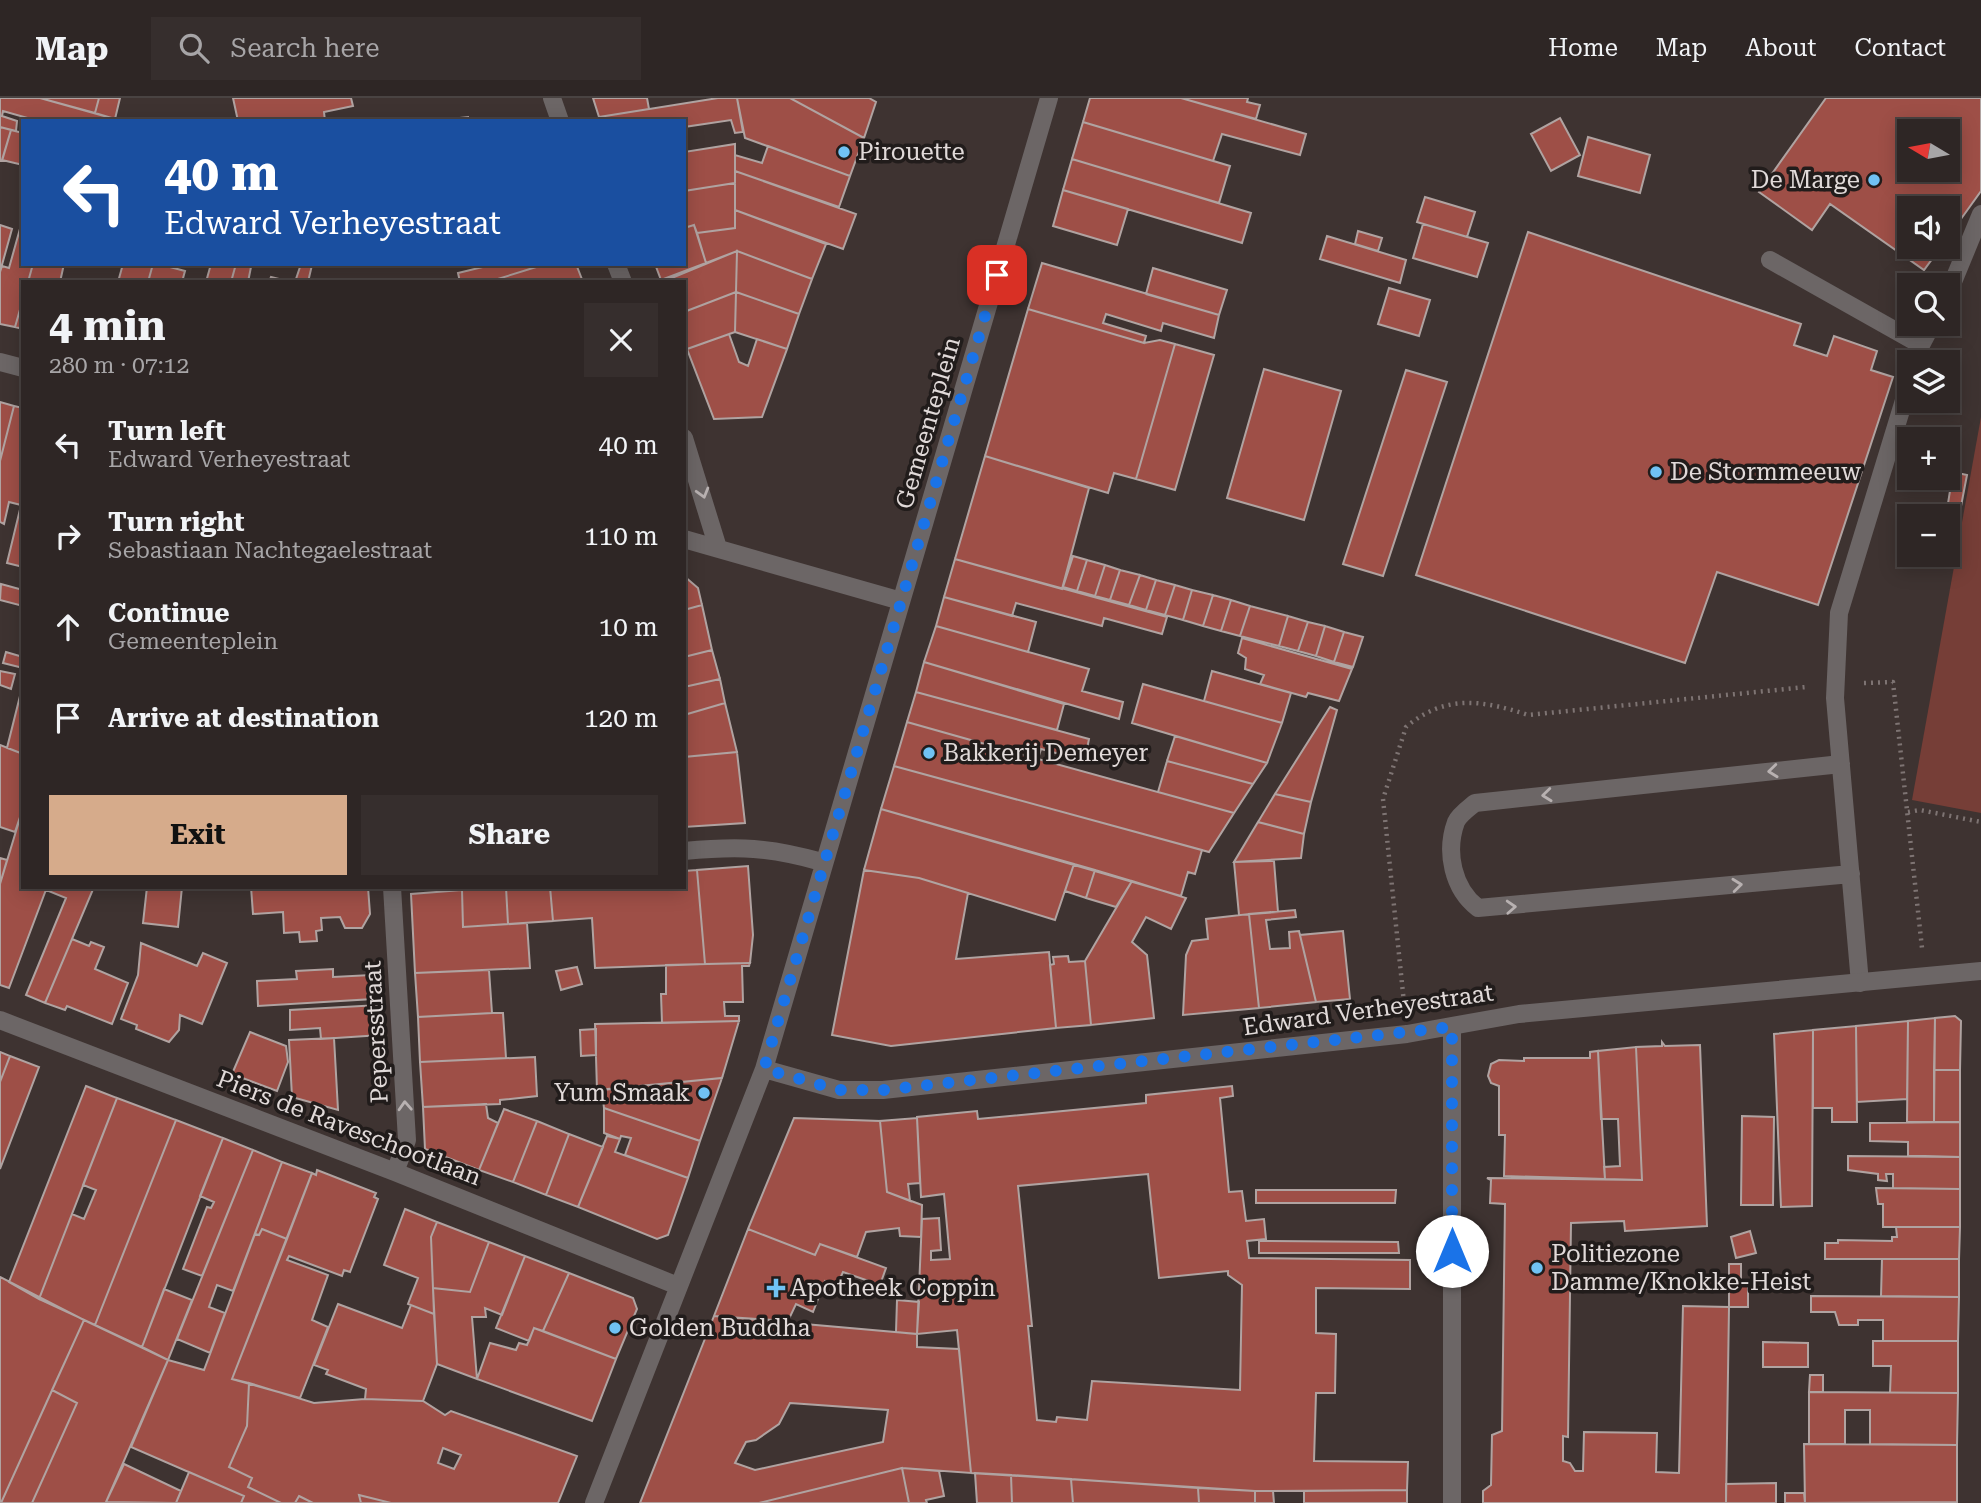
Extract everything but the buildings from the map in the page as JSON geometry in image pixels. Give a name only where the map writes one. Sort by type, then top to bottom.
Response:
[{"type":"street","points":[[552,98],[559,119]]},
{"type":"street","name":"Gemeenteplein","points":[[594,1503],[764,1069],[822,862],[1049,98]]},
{"type":"street","points":[[1959,273],[1981,214]]},
{"type":"street","points":[[1770,260],[1913,350]]},
{"type":"street","points":[[0,362],[21,367]]},
{"type":"street","points":[[1860,983],[1836,684],[1839,613],[1900,413]]},
{"type":"street","points":[[686,444],[696,467],[718,548]]},
{"type":"street","points":[[686,540],[901,601]]},
{"type":"street","points":[[1841,764],[1475,803],[1457,820],[1452,848],[1453,871],[1465,898],[1478,908],[1851,874]]},
{"type":"street","points":[[686,851],[741,846],[781,850],[822,862]]},
{"type":"street","name":"Pepersstraat","points":[[392,889],[407,1140],[395,1172]]},
{"type":"street","name":"Edward Verheyestraat","points":[[764,1069],[839,1090],[883,1090],[1452,1027],[1519,1014],[1981,971]]},
{"type":"street","name":"Piers de Raveschootlaan","points":[[0,1020],[395,1172],[678,1286]]},
{"type":"street","points":[[1452,1027],[1452,1503]]},
{"type":"path","points":[[1836,684],[1893,682],[1925,977]]},
{"type":"path","points":[[1908,812],[1920,810],[1981,822]]},
{"type":"shaded area","points":[[1981,417],[1981,813],[1912,800],[1954,567],[1960,567],[1960,534]]},
{"type":"place","name":"Pirouette","points":[[844,152]]},
{"type":"place","name":"De Marge","points":[[1874,180]]},
{"type":"place","name":"De Stormmeeuw","points":[[1656,472]]},
{"type":"place","name":"Bakkerij Demeyer","points":[[929,753]]},
{"type":"place","name":"Yum Smaak","points":[[704,1093]]},
{"type":"place","name":"Politiezone Damme/Knokke-Heist","points":[[1537,1268]]},
{"type":"place","name":"Apotheek Coppin","points":[[776,1288]]},
{"type":"place","name":"Golden Buddha","points":[[615,1328]]},
{"type":"route","points":[[997,275],[822,862],[764,1069],[839,1090],[883,1090],[1452,1027],[1452,1251]]}]
